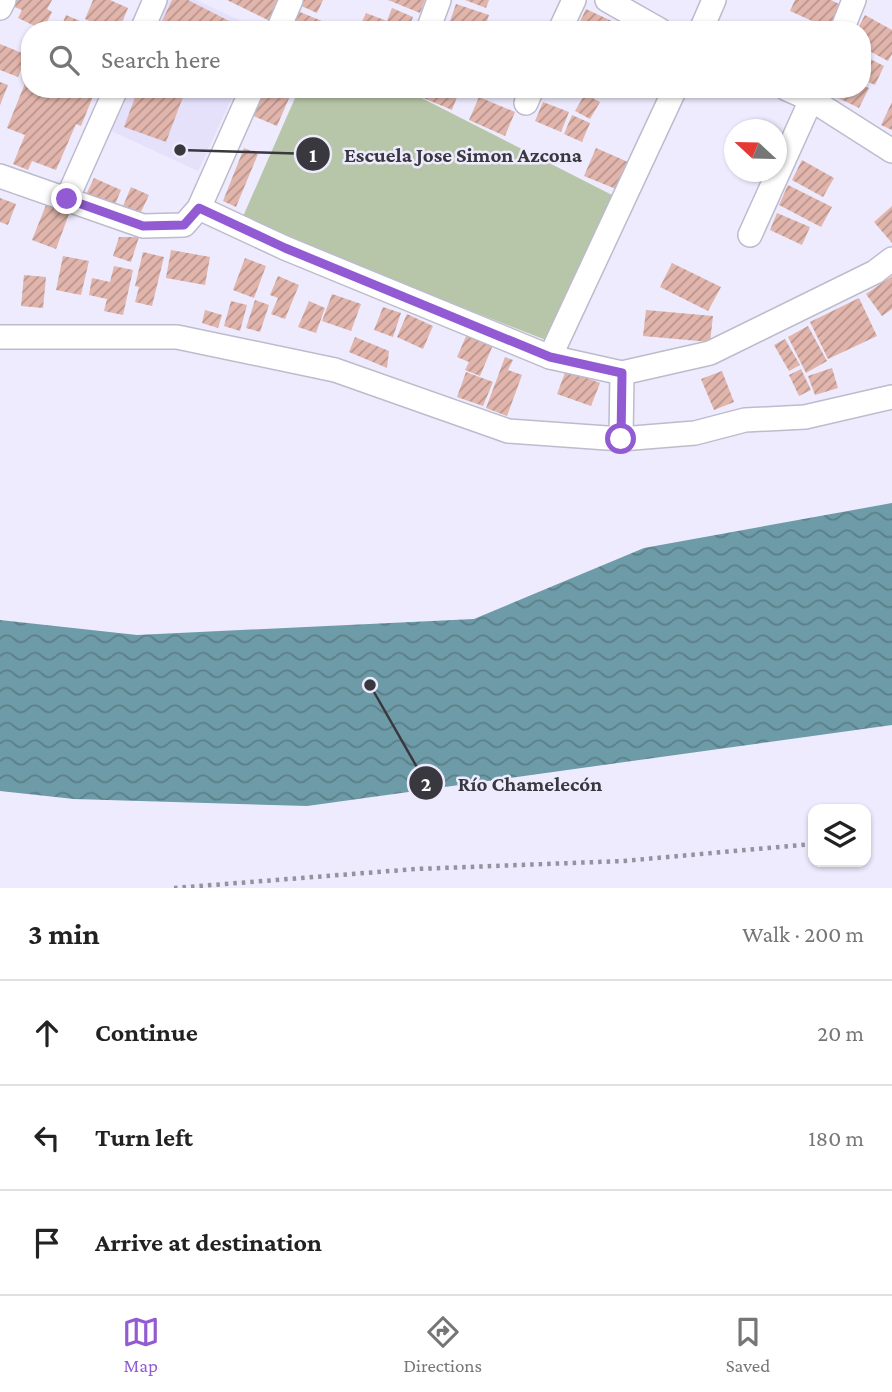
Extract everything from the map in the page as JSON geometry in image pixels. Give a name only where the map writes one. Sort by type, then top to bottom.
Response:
[{"type":"street","points":[[0,8],[4,0]]},
{"type":"street","points":[[146,21],[155,0]]},
{"type":"street","points":[[282,21],[291,0]]},
{"type":"street","points":[[431,21],[439,0]]},
{"type":"street","points":[[564,21],[574,0]]},
{"type":"street","points":[[607,0],[644,21]]},
{"type":"street","points":[[705,21],[714,0]]},
{"type":"street","points":[[846,21],[854,0]]},
{"type":"street","points":[[67,199],[112,98]]},
{"type":"street","points":[[0,176],[143,226],[184,225],[199,208],[248,98]]},
{"type":"street","points":[[550,357],[671,98]]},
{"type":"street","points":[[750,235],[813,98]]},
{"type":"street","points":[[818,98],[892,151]]},
{"type":"street","points":[[199,208],[285,248],[550,357],[622,373],[710,353],[875,272],[892,259]]},
{"type":"street","points":[[0,337],[177,337],[335,370],[508,431],[621,439],[695,433],[745,420],[805,417],[892,397]]},
{"type":"street","points":[[621,439],[622,373]]},
{"type":"path","points":[[174,888],[416,869],[623,862],[808,844]]},
{"type":"shaded area","points":[[167,0],[196,0],[242,21],[157,21]]},
{"type":"shaded area","points":[[122,98],[232,98],[198,171],[107,129]]},
{"type":"green space","points":[[295,98],[422,98],[612,195],[546,340],[241,221]]},
{"type":"water","points":[[892,503],[892,725],[307,806],[74,799],[0,791],[0,620],[137,635],[474,619],[644,548]]},
{"type":"building","points":[[15,0],[52,0],[47,9],[52,12],[48,21],[24,21],[18,18],[22,10],[12,6]]},
{"type":"building","points":[[93,0],[110,0],[128,8],[123,21],[85,19]]},
{"type":"building","points":[[172,0],[188,0],[229,21],[162,21]]},
{"type":"building","points":[[227,0],[281,0],[270,21]]},
{"type":"building","points":[[299,0],[323,0],[317,13],[297,4]]},
{"type":"building","points":[[388,0],[425,0],[420,13]]},
{"type":"building","points":[[465,0],[489,0],[486,8]]},
{"type":"building","points":[[795,0],[831,0],[841,5],[834,21],[812,21],[790,11]]},
{"type":"building","points":[[456,4],[489,15],[487,21],[450,21]]},
{"type":"building","points":[[392,8],[413,17],[411,21],[387,21]]},
{"type":"building","points":[[586,9],[612,21],[580,21]]},
{"type":"building","points":[[295,10],[322,21],[290,21]]},
{"type":"building","points":[[366,13],[387,21],[362,21]]},
{"type":"building","points":[[66,15],[80,21],[64,21]]},
{"type":"building","points":[[865,15],[892,30],[892,54],[888,61],[871,52],[871,21],[862,21]]},
{"type":"building","points":[[0,44],[21,53],[18,77],[0,70]]},
{"type":"building","points":[[871,60],[884,66],[875,85],[871,83]]},
{"type":"building","points":[[0,82],[8,85],[0,105]]},
{"type":"building","points":[[21,93],[21,98],[92,98],[81,126],[76,124],[56,170],[32,161],[28,170],[13,164],[25,135],[7,128]]},
{"type":"building","points":[[135,98],[183,98],[166,142],[124,127]]},
{"type":"building","points":[[256,98],[289,98],[277,126],[249,114]]},
{"type":"building","points":[[423,98],[457,98],[452,110]]},
{"type":"building","points":[[479,98],[515,112],[505,136],[469,120]]},
{"type":"building","points":[[583,98],[592,98],[600,102],[590,119],[575,111]]},
{"type":"building","points":[[838,98],[864,98],[859,108]]},
{"type":"building","points":[[543,102],[569,112],[561,132],[535,121]]},
{"type":"building","points":[[892,102],[892,130],[881,125]]},
{"type":"building","points":[[572,115],[590,123],[582,142],[564,134]]},
{"type":"building","points":[[244,148],[258,154],[236,207],[223,201]]},
{"type":"building","points":[[596,148],[628,162],[616,189],[584,176]]},
{"type":"building","points":[[802,160],[834,178],[823,197],[792,180]]},
{"type":"building","points":[[94,178],[121,190],[113,209],[85,197]]},
{"type":"building","points":[[788,185],[832,207],[821,227],[779,205]]},
{"type":"building","points":[[131,187],[149,195],[140,214],[123,206]]},
{"type":"building","points":[[0,198],[16,204],[8,225],[0,222]]},
{"type":"building","points":[[46,205],[69,214],[56,249],[32,240]]},
{"type":"building","points":[[892,206],[892,243],[874,222]]},
{"type":"building","points":[[777,213],[810,227],[802,245],[770,230]]},
{"type":"building","points":[[119,237],[139,237],[131,262],[113,256]]},
{"type":"building","points":[[171,250],[210,257],[205,285],[166,278]]},
{"type":"building","points":[[143,252],[164,257],[152,306],[135,302],[139,287],[135,286]]},
{"type":"building","points":[[63,256],[89,261],[81,295],[56,290]]},
{"type":"building","points":[[245,258],[266,266],[254,298],[233,290]]},
{"type":"building","points":[[672,263],[721,287],[708,311],[660,287]]},
{"type":"building","points":[[114,266],[133,270],[123,315],[104,311],[107,299],[89,295],[92,278],[110,282]]},
{"type":"building","points":[[24,275],[46,277],[43,308],[21,306]]},
{"type":"building","points":[[278,276],[299,285],[285,319],[271,314],[278,298],[270,295]]},
{"type":"building","points":[[892,276],[892,309],[882,316],[866,294]]},
{"type":"building","points":[[332,294],[361,304],[351,331],[322,321]]},
{"type":"building","points":[[859,298],[877,336],[828,359],[810,322]]},
{"type":"building","points":[[255,300],[269,305],[260,332],[246,328]]},
{"type":"building","points":[[231,301],[247,305],[240,331],[224,326]]},
{"type":"building","points":[[309,301],[325,308],[316,333],[298,327]]},
{"type":"building","points":[[383,307],[401,313],[393,337],[374,330]]},
{"type":"building","points":[[205,310],[222,315],[218,328],[202,323]]},
{"type":"building","points":[[646,310],[713,316],[710,342],[643,336]]},
{"type":"building","points":[[407,314],[433,326],[423,349],[397,337]]},
{"type":"building","points":[[808,326],[827,361],[806,373],[788,337]]},
{"type":"building","points":[[467,334],[493,345],[480,376],[465,370],[469,362],[457,357]]},
{"type":"building","points":[[355,337],[389,351],[387,368],[349,352]]},
{"type":"building","points":[[785,339],[800,365],[789,371],[774,345]]},
{"type":"building","points":[[505,357],[513,360],[508,370],[522,375],[507,416],[486,408]]},
{"type":"building","points":[[832,368],[838,388],[815,395],[808,376]]},
{"type":"building","points":[[801,369],[811,390],[799,396],[789,375]]},
{"type":"building","points":[[566,370],[600,383],[591,406],[557,394]]},
{"type":"building","points":[[722,371],[734,402],[714,410],[701,379]]},
{"type":"building","points":[[466,372],[493,382],[483,406],[457,397]]},
{"type":"place","name":"Escuela Jose Simon Azcona","points":[[180,150]]},
{"type":"place","name":"Río Chamelecón","points":[[370,685]]},
{"type":"route","points":[[67,199],[143,226],[184,225],[199,208],[285,248],[550,357],[622,373],[621,439]]}]
